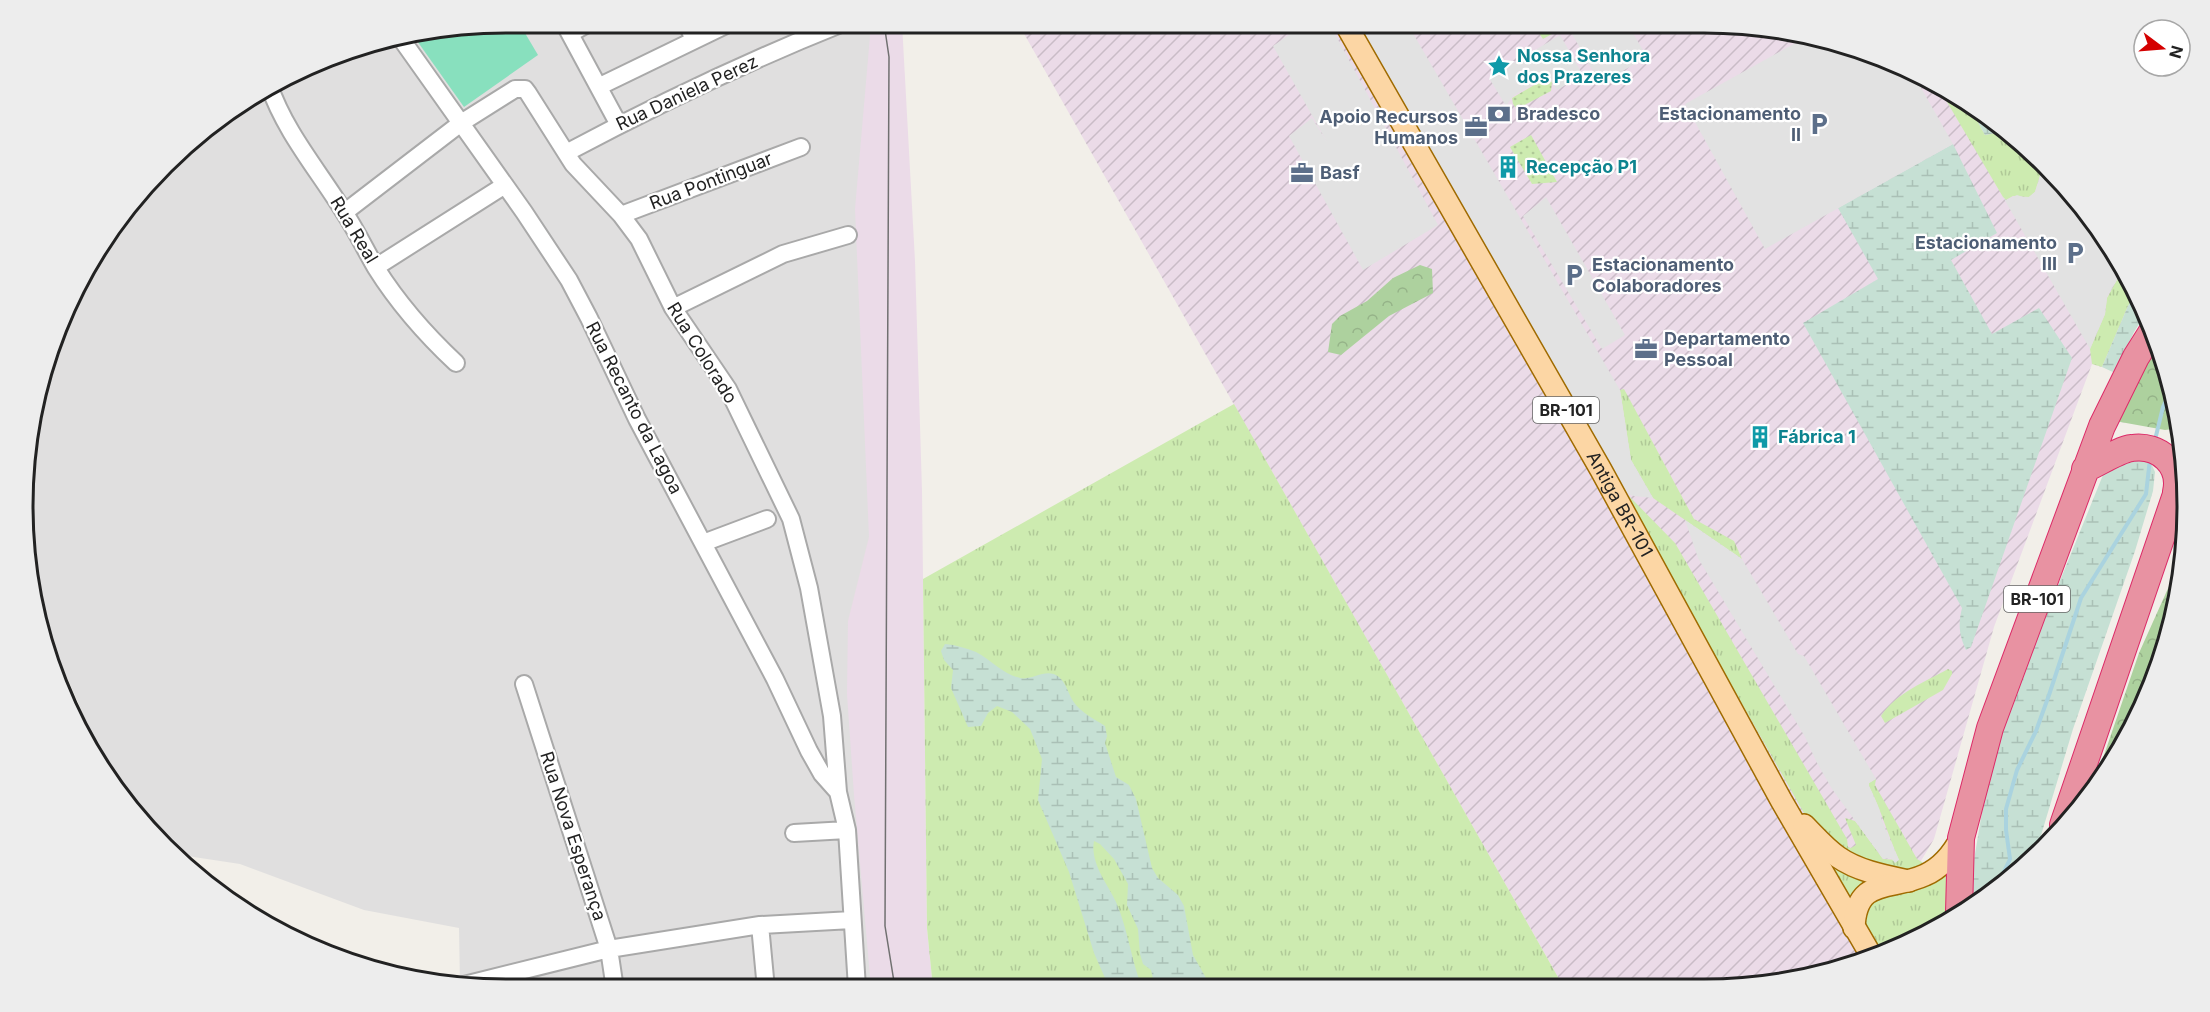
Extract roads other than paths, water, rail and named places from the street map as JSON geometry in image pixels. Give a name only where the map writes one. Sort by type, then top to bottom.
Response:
[{"type":"highway","name":"BR-101","points":[[1959,904],[1961,838],[1990,728],[2085,469],[2118,392],[2147,341]]},
{"type":"highway","points":[[2085,469],[2124,450],[2142,448],[2157,452],[2169,460],[2176,473]]},
{"type":"highway","points":[[2175,495],[2176,488]]},
{"type":"highway","points":[[2069,806],[2177,491]]},
{"type":"main road","name":"Antiga BR-101","points":[[1351,33],[1601,470],[1781,800]]},
{"type":"main road","name":"BR-101","points":[[1781,800],[1838,857],[1867,870],[1909,880],[1924,876],[1937,867],[1950,855],[1961,838]]},
{"type":"main road","name":"BR-101","points":[[1781,800],[1867,950]]},
{"type":"main road","points":[[1854,928],[1855,912],[1868,892],[1878,886],[1909,880]]},
{"type":"street","points":[[570,33],[619,124]]},
{"type":"street","points":[[691,33],[694,39]]},
{"type":"street","points":[[600,86],[707,33]]},
{"type":"street","name":"Rua Daniela Perez","points":[[566,153],[619,124],[816,33]]},
{"type":"street","name":"Rua Recanto da Lagoa","points":[[405,44],[505,185],[568,280],[589,318],[637,419],[776,679],[809,751],[822,774],[838,792]]},
{"type":"street","name":"Rua Colorado","points":[[461,123],[515,89],[525,89],[573,164],[621,215],[639,239],[673,308],[728,389],[785,504],[796,532],[826,673],[838,792],[847,831],[856,979]]},
{"type":"street","name":"Rua Real","points":[[272,94],[289,129],[345,212],[376,267],[403,307],[433,342],[456,363]]},
{"type":"street","points":[[345,212],[461,123]]},
{"type":"street","name":"Rua Pontinguar","points":[[621,215],[801,147]]},
{"type":"street","points":[[376,267],[505,185]]},
{"type":"street","points":[[673,308],[783,254],[848,235]]},
{"type":"street","points":[[703,543],[767,519]]},
{"type":"street","name":"Rua Nova Esperança","points":[[524,684],[609,949],[614,979]]},
{"type":"street","points":[[794,833],[847,831]]},
{"type":"street","points":[[490,978],[609,949],[760,925],[852,920]]},
{"type":"street","points":[[760,925],[765,979]]},
{"type":"waterway","points":[[2155,440],[2165,402]]},
{"type":"waterway","points":[[2004,871],[2010,859],[2006,809],[2017,770],[2036,731],[2081,598],[2146,494],[2150,459]]},
{"type":"tram line","points":[[885,33],[889,57],[885,926],[894,979]]},
{"type":"place","name":"Nossa Senhora dos Prazeres","points":[[1499,66]]},
{"type":"place","name":"Bradesco","points":[[1499,114]]},
{"type":"place","name":"Estacionamento II","points":[[1819,124]]},
{"type":"place","name":"Apoio Recursos Humanos","points":[[1476,127]]},
{"type":"place","name":"Recepção P1","points":[[1508,167]]},
{"type":"place","name":"Basf","points":[[1302,173]]},
{"type":"place","name":"Estacionamento III","points":[[2075,253]]},
{"type":"place","name":"Estacionamento Colaboradores","points":[[1574,275]]},
{"type":"place","name":"Departamento Pessoal","points":[[1646,349]]},
{"type":"place","name":"Fábrica 1","points":[[1760,437]]}]
